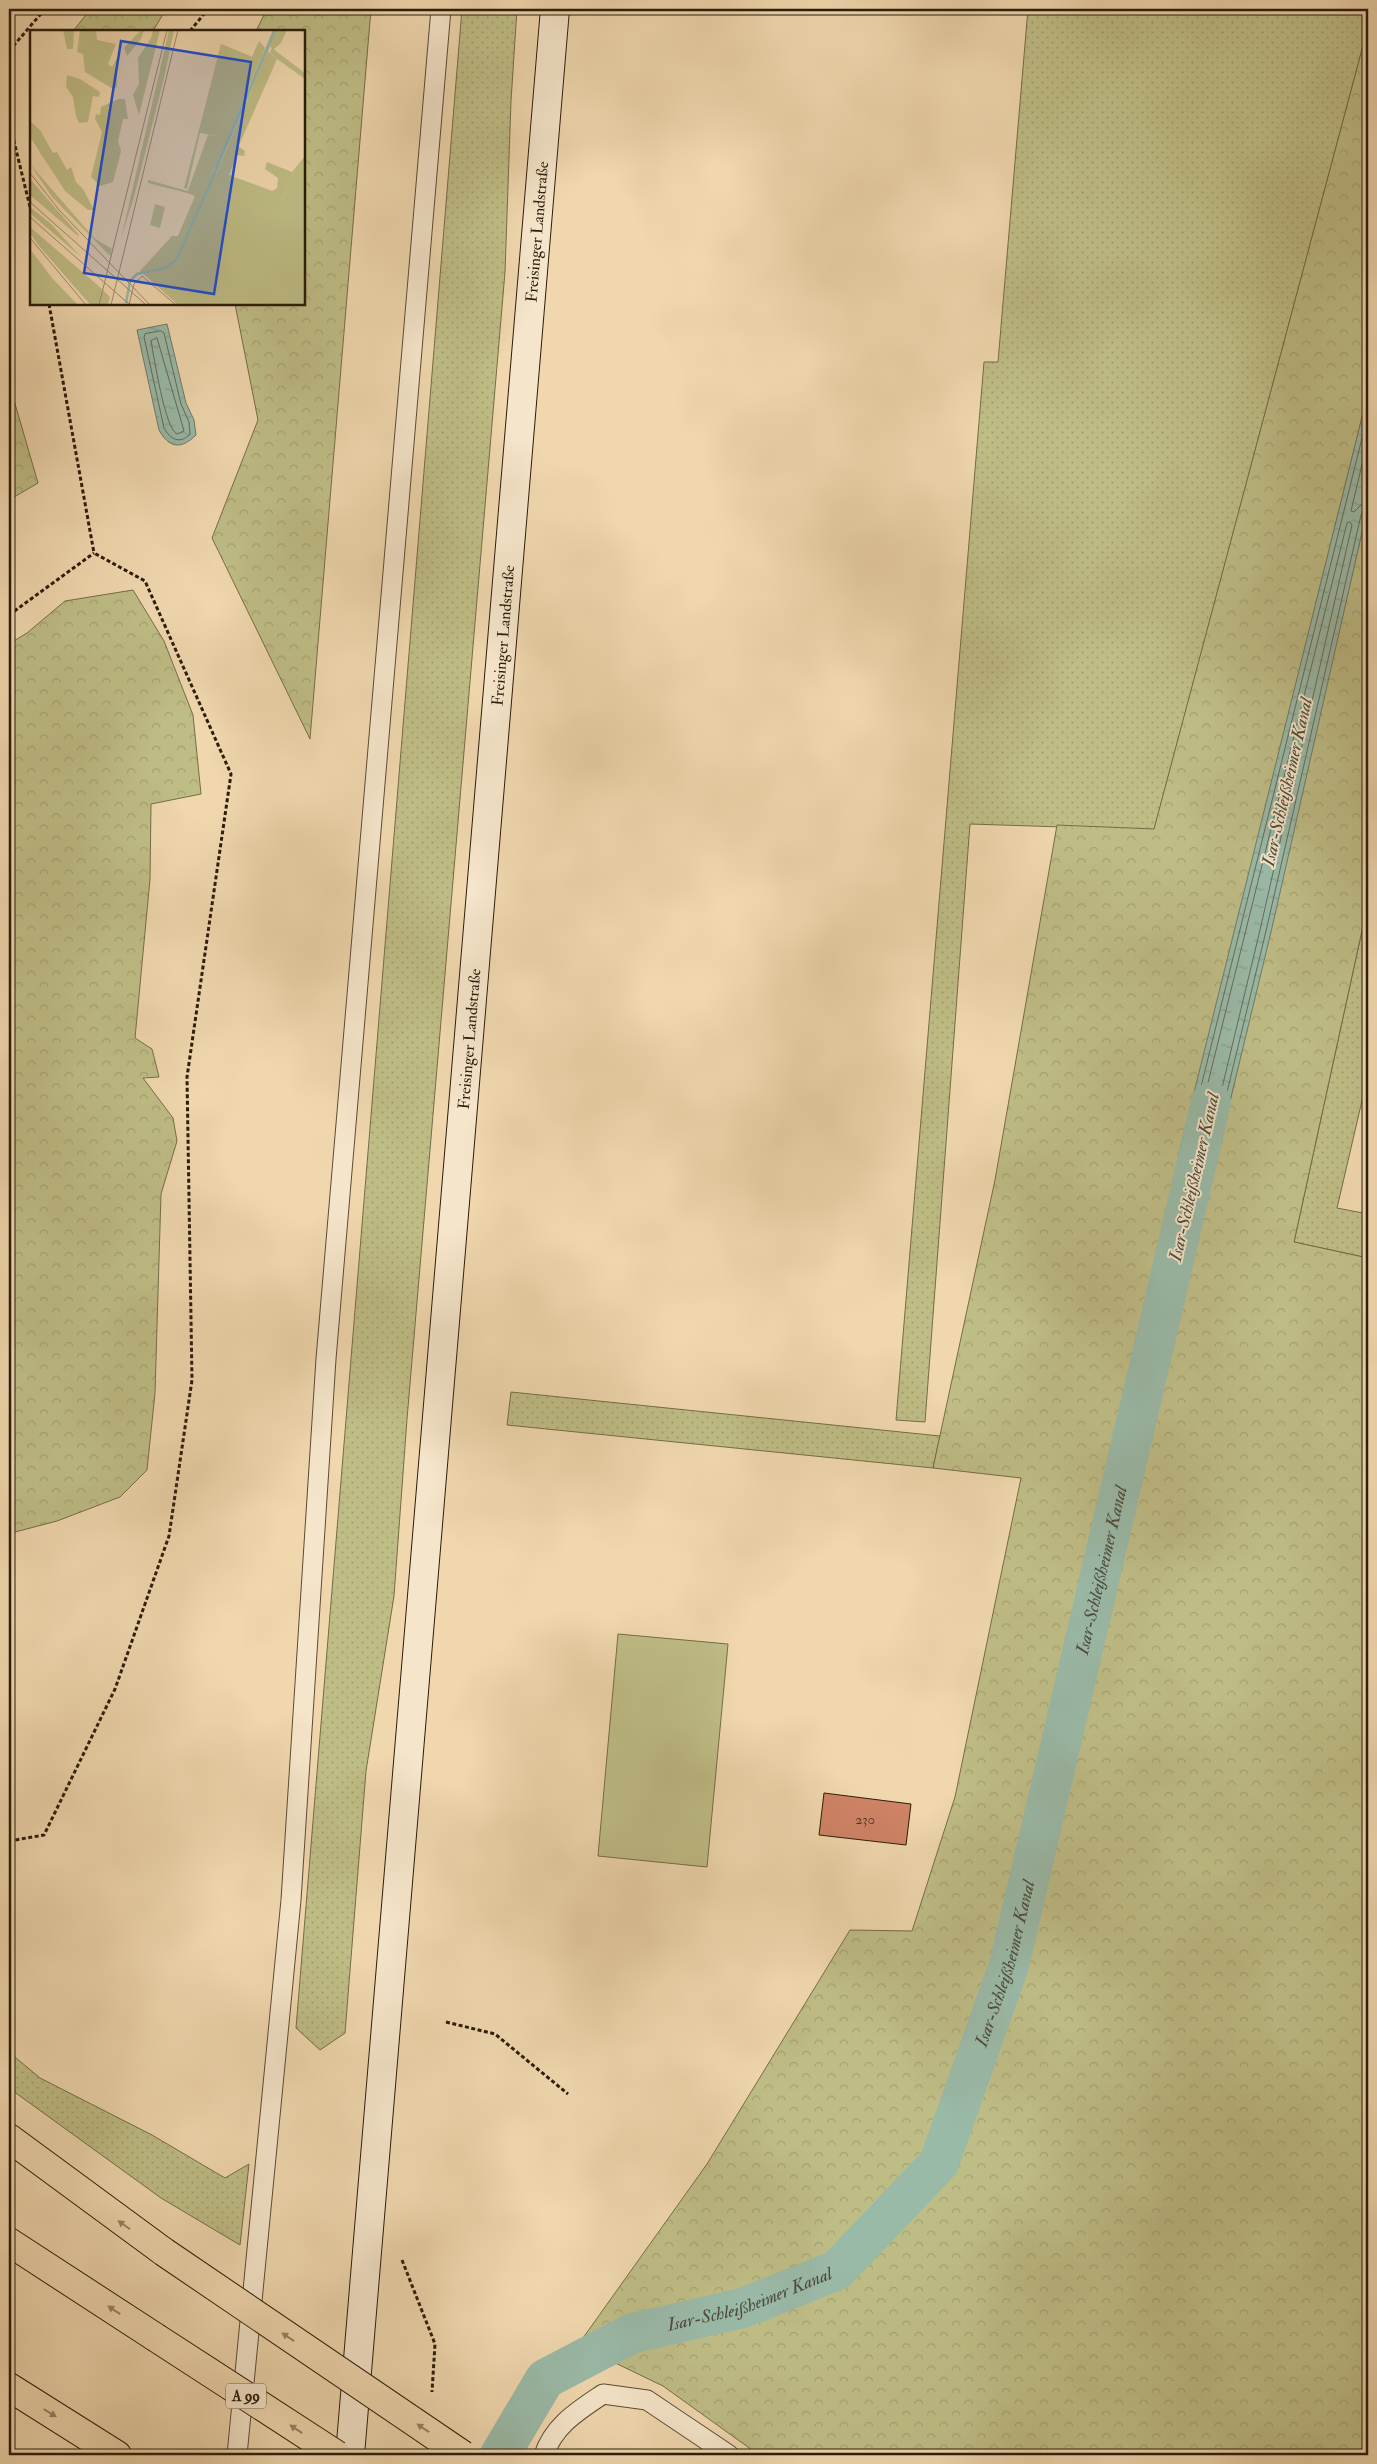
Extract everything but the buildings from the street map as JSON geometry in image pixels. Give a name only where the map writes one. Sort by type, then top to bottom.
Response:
[{"type":"highway","points":[[9,2138],[122,2223],[463,2455]]},
{"type":"highway","name":"A 99","points":[[9,2242],[337,2455]]},
{"type":"highway","points":[[9,2387],[117,2455]]},
{"type":"main road","name":"Freisinger Landstraße","points":[[350,2455],[555,9]]},
{"type":"lane","points":[[237,2455],[291,1900],[326,1359],[441,9]]},
{"type":"lane","points":[[544,2455],[549,2442],[566,2420],[603,2394],[647,2400],[728,2455]]},
{"type":"path","points":[[9,51],[45,9]]},
{"type":"path","points":[[191,30],[208,9]]},
{"type":"path","points":[[9,121],[30,207]]},
{"type":"path","points":[[49,305],[94,553]]},
{"type":"path","points":[[9,615],[94,553]]},
{"type":"path","points":[[9,1841],[44,1835],[115,1689],[168,1536],[192,1380],[187,1077],[231,774],[145,581],[94,553]]},
{"type":"path","points":[[446,2022],[495,2034],[568,2094]]},
{"type":"path","points":[[400,2253],[435,2344],[432,2400]]},
{"type":"green space","points":[[91,9],[166,9],[154,30],[74,30]]},
{"type":"green space","points":[[267,9],[371,9],[310,739],[212,538],[258,420],[235,305],[305,305],[305,30],[256,30]]},
{"type":"green space","points":[[462,9],[517,9],[511,101],[505,272],[407,1419],[394,1596],[366,1771],[345,2033],[320,2050],[296,2028]]},
{"type":"green space","points":[[1028,9],[1368,9],[1368,27],[1154,830],[970,824],[925,1422],[896,1420],[984,362],[998,362]]},
{"type":"green space","points":[[1368,27],[1368,393],[1165,1215],[1202,1222],[1368,506],[1368,903],[1294,1242],[1368,1258],[1368,2455],[759,2455],[663,2386],[578,2345],[707,2164],[850,1930],[912,1931],[955,1797],[1021,1478],[933,1468],[995,1180],[1057,825],[1154,829]]},
{"type":"green space","points":[[9,383],[38,483],[9,500]]},
{"type":"green space","points":[[133,590],[164,641],[193,715],[201,794],[151,804],[150,879],[135,1038],[152,1049],[159,1077],[143,1078],[173,1118],[177,1141],[161,1194],[155,1393],[147,1470],[120,1497],[57,1521],[15,1532],[9,1530],[9,644],[27,633],[65,601]]},
{"type":"green space","points":[[1368,903],[1368,1075],[1337,1208],[1368,1214],[1368,1258],[1294,1242]]},
{"type":"green space","points":[[511,1392],[940,1436],[933,1468],[507,1425]]},
{"type":"green space","points":[[618,1634],[728,1644],[707,1867],[598,1856]]},
{"type":"green space","points":[[9,2052],[40,2078],[152,2135],[225,2178],[249,2164],[240,2245],[161,2198],[9,2088]]},
{"type":"water","points":[[167,324],[186,403],[194,420],[196,435],[191,440],[180,445],[171,443],[159,430],[137,330]]},
{"type":"water","points":[[1368,393],[1368,506],[1271,932],[1216,1159],[1180,1149]]},
{"type":"waterway","name":"Isar-Schleißheimer Kanal","points":[[500,2455],[545,2379],[633,2333],[743,2308],[837,2270],[939,2163],[1009,1965],[1211,1102]]}]
